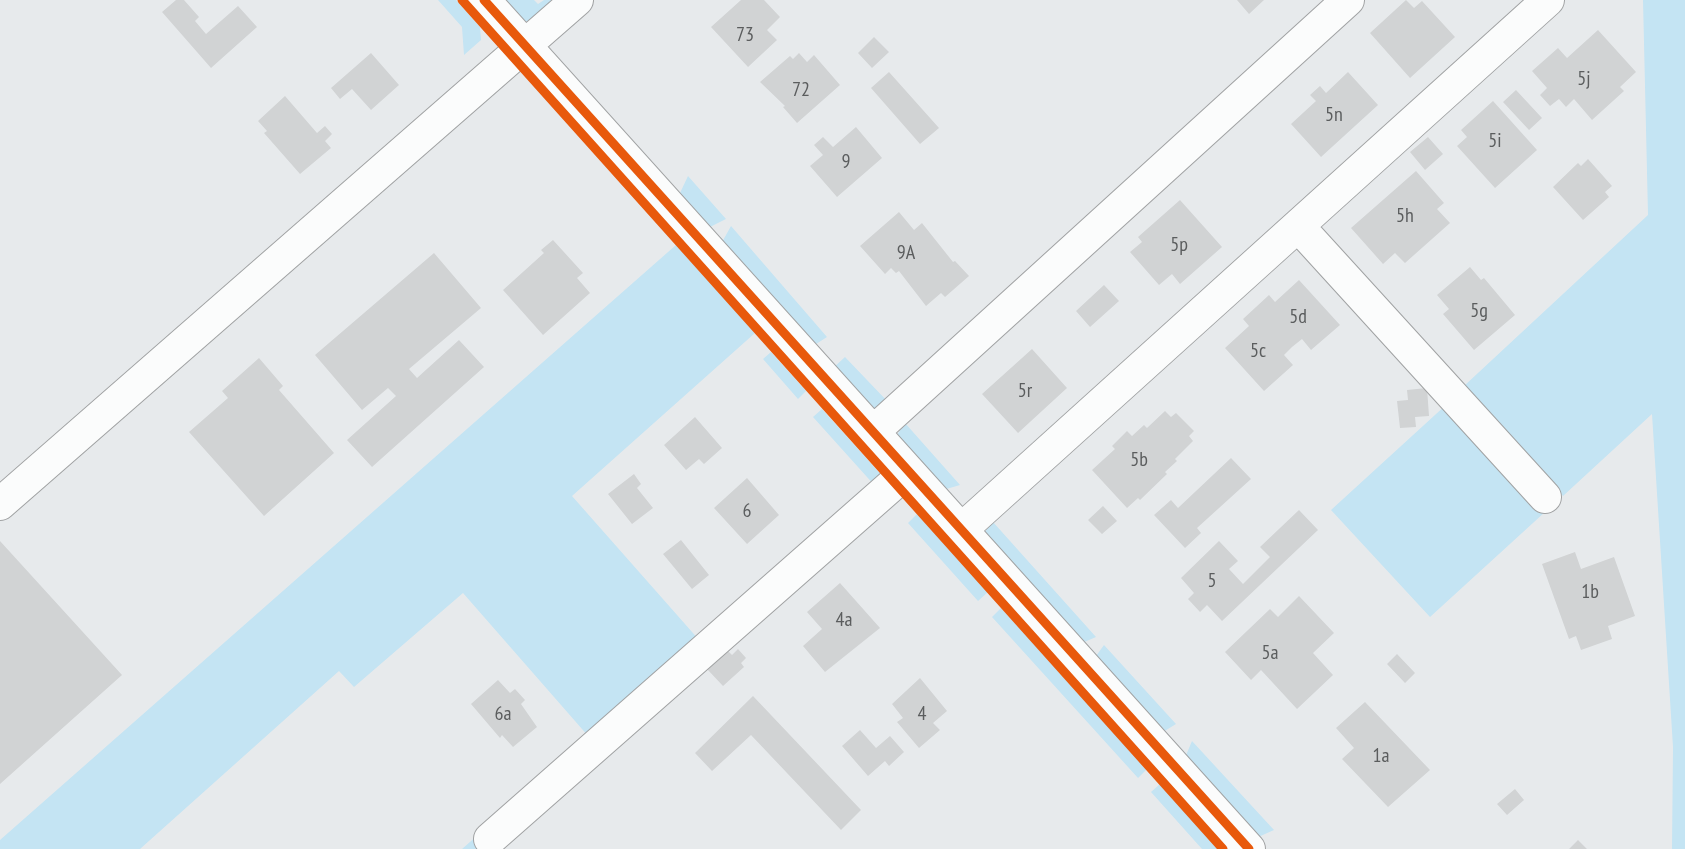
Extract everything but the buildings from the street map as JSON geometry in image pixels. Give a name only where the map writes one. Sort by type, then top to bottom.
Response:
[{"type":"street","points":[[484,0],[1249,849]]},
{"type":"street","points":[[0,504],[577,0]]},
{"type":"street","points":[[873,432],[1348,0]]},
{"type":"street","points":[[962,529],[1548,0]]},
{"type":"street","points":[[1298,226],[1545,497]]},
{"type":"street","points":[[489,839],[908,471]]},
{"type":"shaded area","points":[[438,0],[456,0],[480,27],[481,40],[464,55],[462,27]]},
{"type":"shaded area","points":[[504,0],[534,0],[538,4],[544,0],[563,0],[531,21],[523,21]]},
{"type":"shaded area","points":[[1643,0],[1685,0],[1685,849],[1672,849],[1673,747],[1652,414],[1563,496],[1464,386],[1648,215]]},
{"type":"shaded area","points":[[688,176],[726,219],[710,227],[680,193]]},
{"type":"shaded area","points":[[731,226],[827,337],[813,346],[721,244]]},
{"type":"shaded area","points":[[676,245],[755,333],[572,496],[700,641],[876,487],[813,417],[822,409],[885,479],[497,849],[462,849],[589,737],[463,593],[354,687],[339,671],[140,849],[0,849],[0,840]]},
{"type":"shaded area","points":[[771,352],[806,391],[798,399],[763,359]]},
{"type":"shaded area","points":[[845,357],[889,403],[875,416],[832,369]]},
{"type":"shaded area","points":[[1447,404],[1545,512],[1430,617],[1331,510]]},
{"type":"shaded area","points":[[905,423],[960,485],[943,490],[895,438]]},
{"type":"shaded area","points":[[917,514],[988,592],[978,601],[908,523]]},
{"type":"shaded area","points":[[993,522],[1096,637],[1082,643],[983,534]]},
{"type":"shaded area","points":[[1001,608],[1147,769],[1138,778],[992,617]]},
{"type":"shaded area","points":[[1104,645],[1176,724],[1163,732],[1096,656]]},
{"type":"shaded area","points":[[1192,741],[1274,830],[1256,838],[1184,760]]},
{"type":"shaded area","points":[[1160,784],[1219,849],[1202,849],[1151,792]]},
{"type":"cycle path","points":[[462,0],[1223,849]]},
{"type":"cycle path","points":[[484,0],[1249,849]]}]
